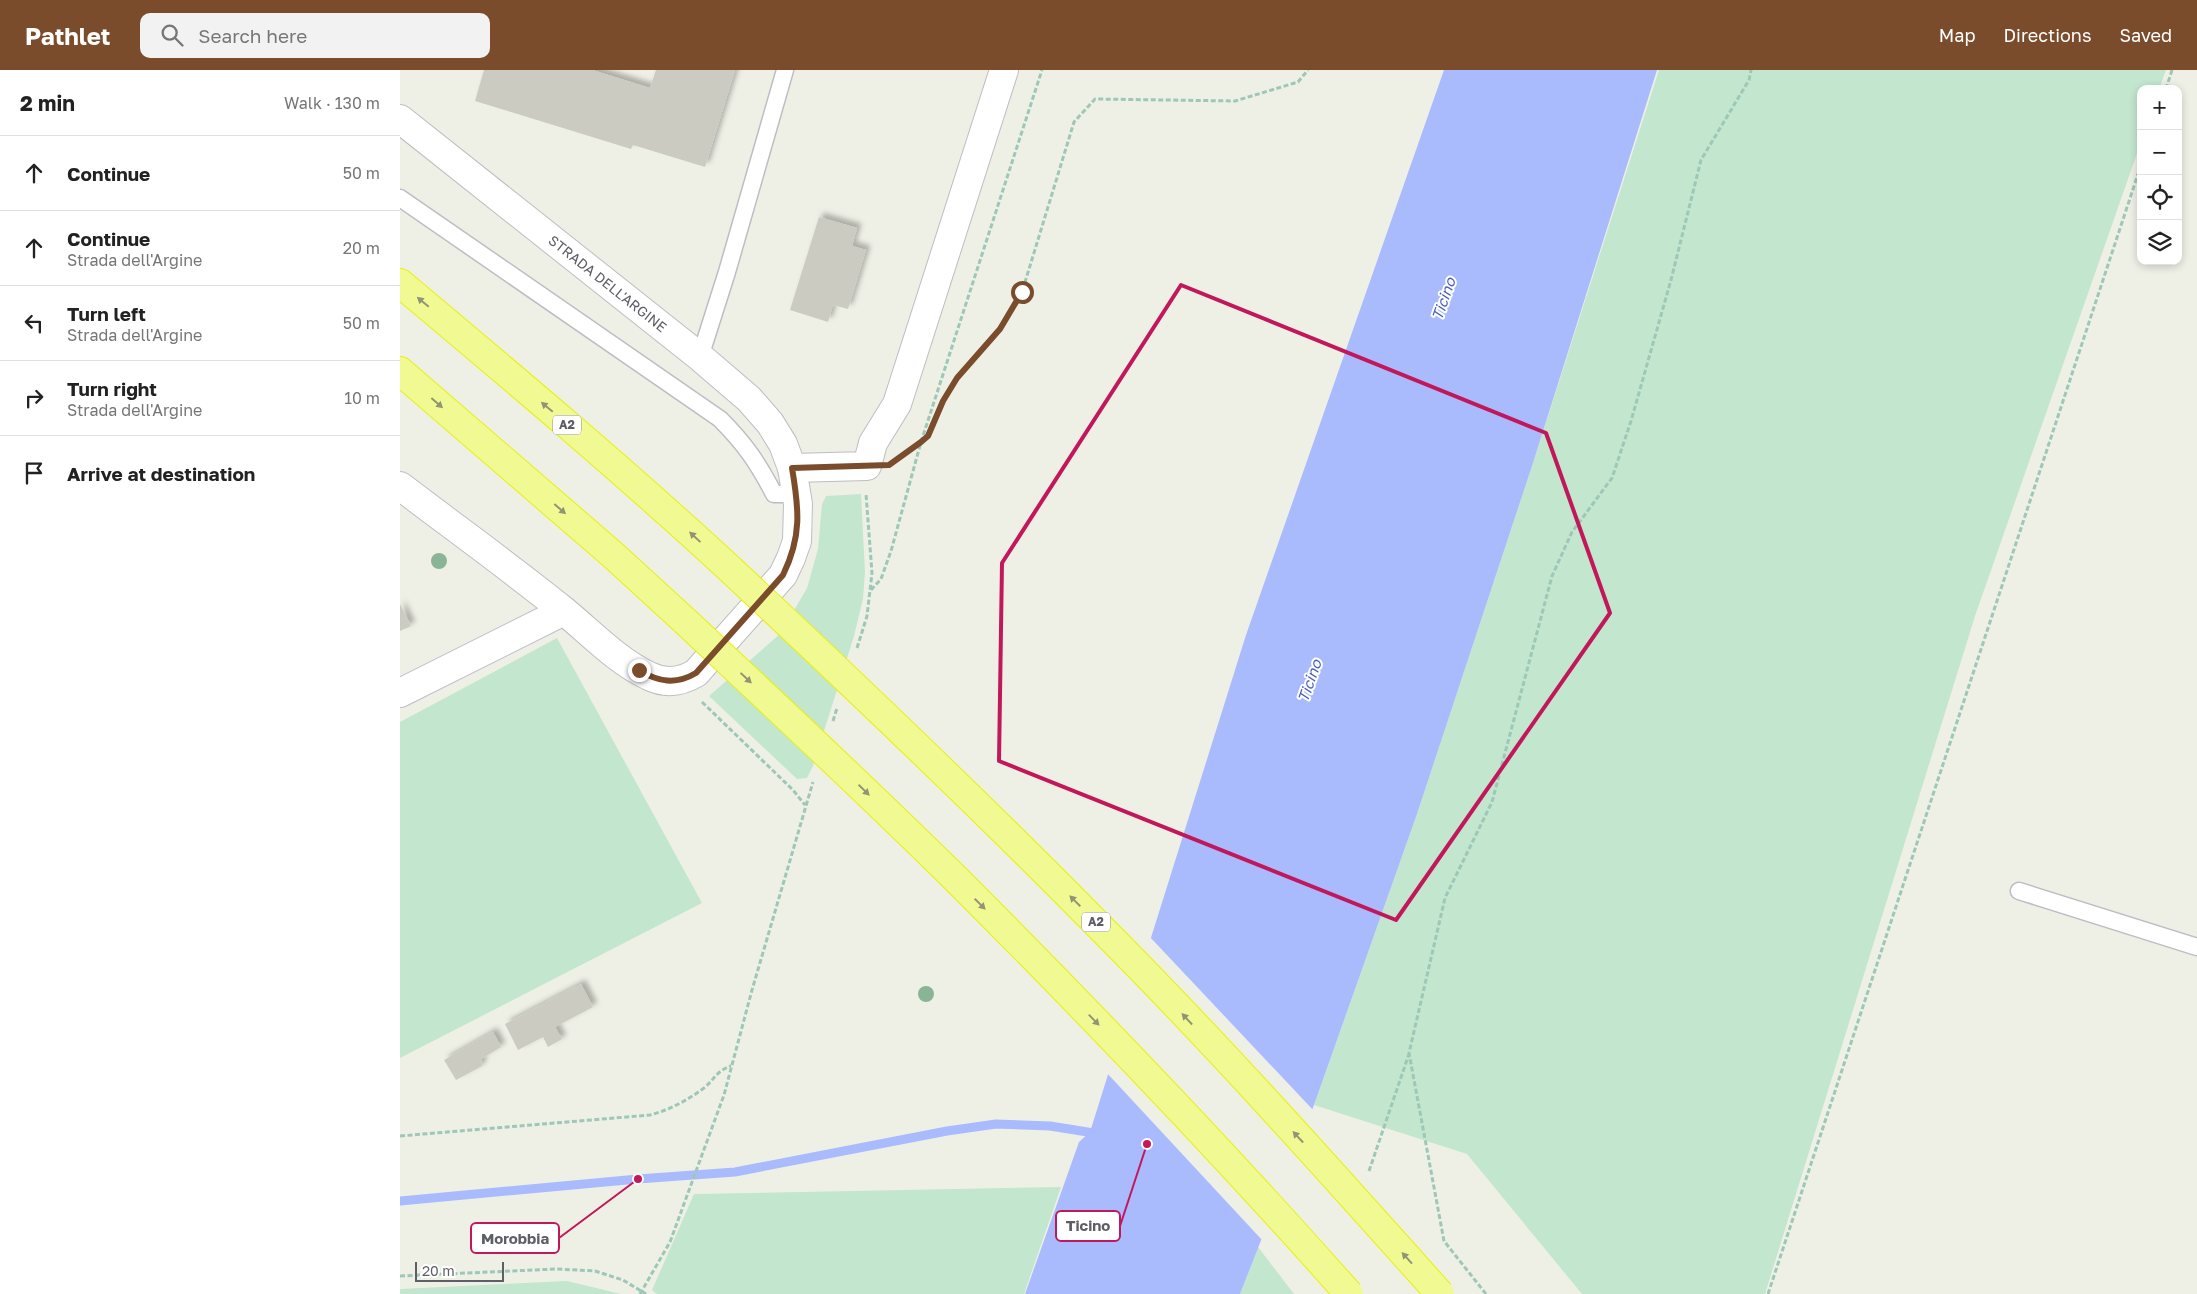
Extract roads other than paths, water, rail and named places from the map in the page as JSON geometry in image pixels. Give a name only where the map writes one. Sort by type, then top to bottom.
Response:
[{"type":"highway","name":"A2","points":[[400,283],[669,513],[892,722],[1099,926],[1240,1074],[1440,1294]]},
{"type":"highway","points":[[400,371],[613,555],[842,768],[1051,975],[1197,1128],[1349,1294]]},
{"type":"street","points":[[794,481],[867,466],[873,443],[897,404],[1004,70]]},
{"type":"street","name":"STRADA DELL'ARGINE","points":[[400,119],[749,399],[770,423],[783,444],[794,481],[798,524],[797,541],[783,575],[696,673],[679,681],[670,682],[649,677],[627,663],[564,611]]},
{"type":"street","points":[[400,486],[564,611],[400,693]]},
{"type":"lane","points":[[700,358],[727,272],[784,70]]},
{"type":"lane","points":[[400,198],[720,419],[743,442],[757,462],[774,494],[794,481]]},
{"type":"lane","points":[[2020,891],[2197,947]]},
{"type":"water","points":[[1444,70],[1657,70],[1532,466],[1417,814],[1314,1105],[1240,1294],[1025,1294],[1079,1142],[1090,1132],[1246,635]]},
{"type":"waterway","points":[[400,1201],[735,1172],[947,1131],[996,1124],[1050,1126],[1100,1134]]},
{"type":"place","name":"Ticino","points":[[1147,1144]]},
{"type":"place","name":"Morobbia","points":[[638,1179]]}]
